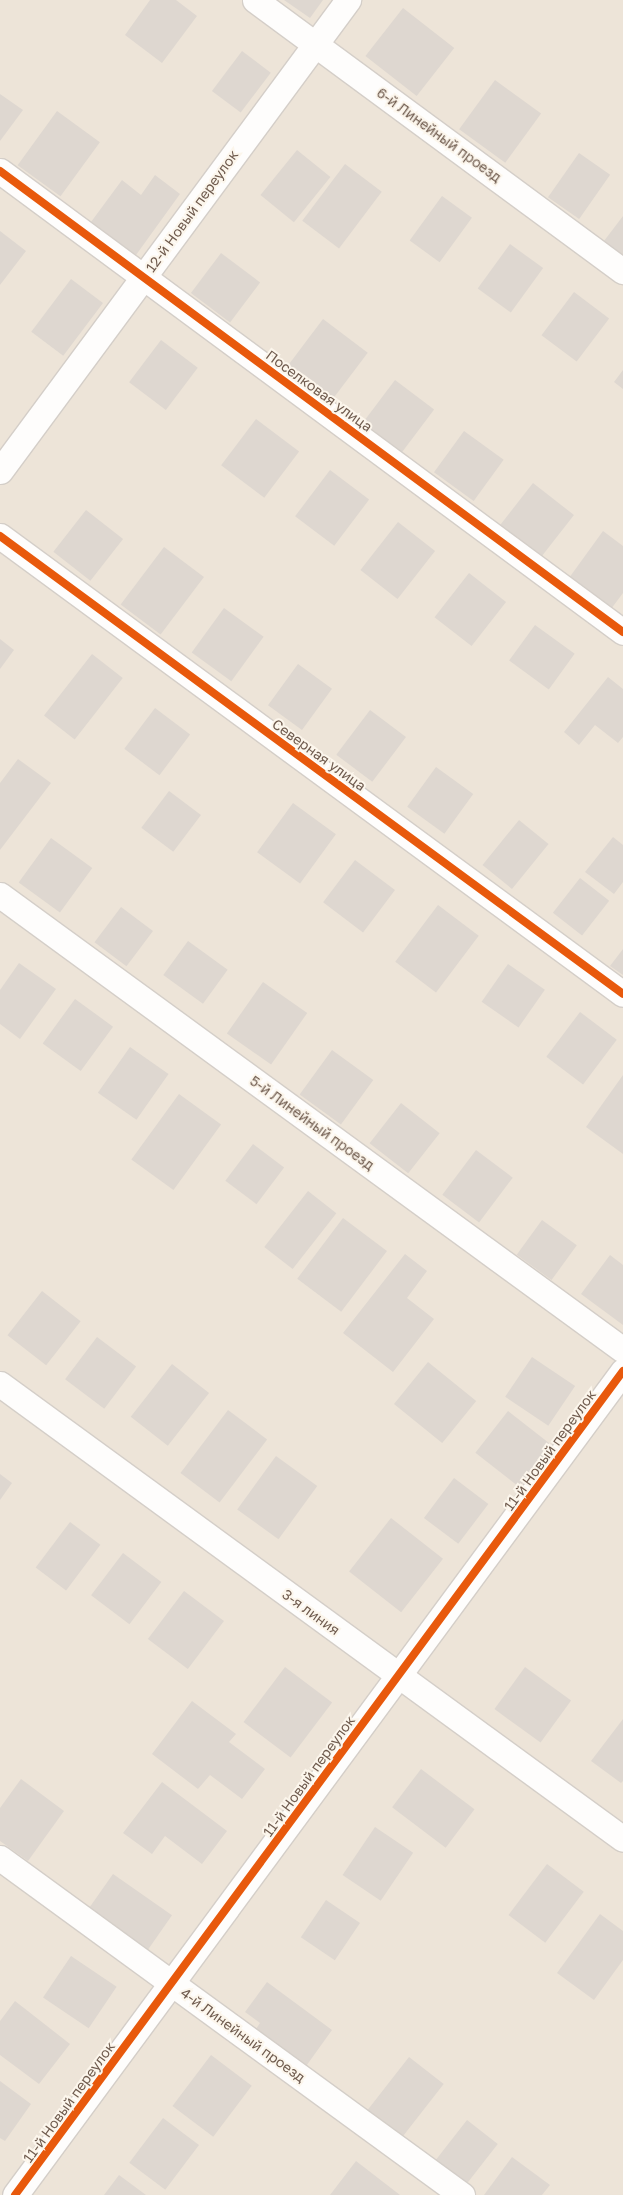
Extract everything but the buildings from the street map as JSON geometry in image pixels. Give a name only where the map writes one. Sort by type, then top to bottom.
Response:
[{"type":"street","name":"6-й Линейный проезд","points":[[255,0],[623,271]]},
{"type":"street","name":"12-й Новый переулок","points":[[0,471],[348,0]]},
{"type":"street","name":"Поселковая улица","points":[[0,171],[623,632]]},
{"type":"street","name":"Северная улица","points":[[0,536],[623,994]]},
{"type":"street","name":"5-й Линейный проезд","points":[[0,895],[623,1350]]},
{"type":"street","name":"11-й Новый переулок","points":[[15,2195],[623,1371]]},
{"type":"street","name":"3-я линия","points":[[0,1384],[623,1839]]},
{"type":"street","name":"4-й Линейный проезд","points":[[0,1858],[461,2195]]},
{"type":"shaded area","points":[[0,0],[623,0],[623,2195],[0,2195]]},
{"type":"cycle path","points":[[0,171],[623,632]]},
{"type":"cycle path","points":[[0,536],[623,994]]},
{"type":"cycle path","points":[[15,2195],[623,1371]]}]
